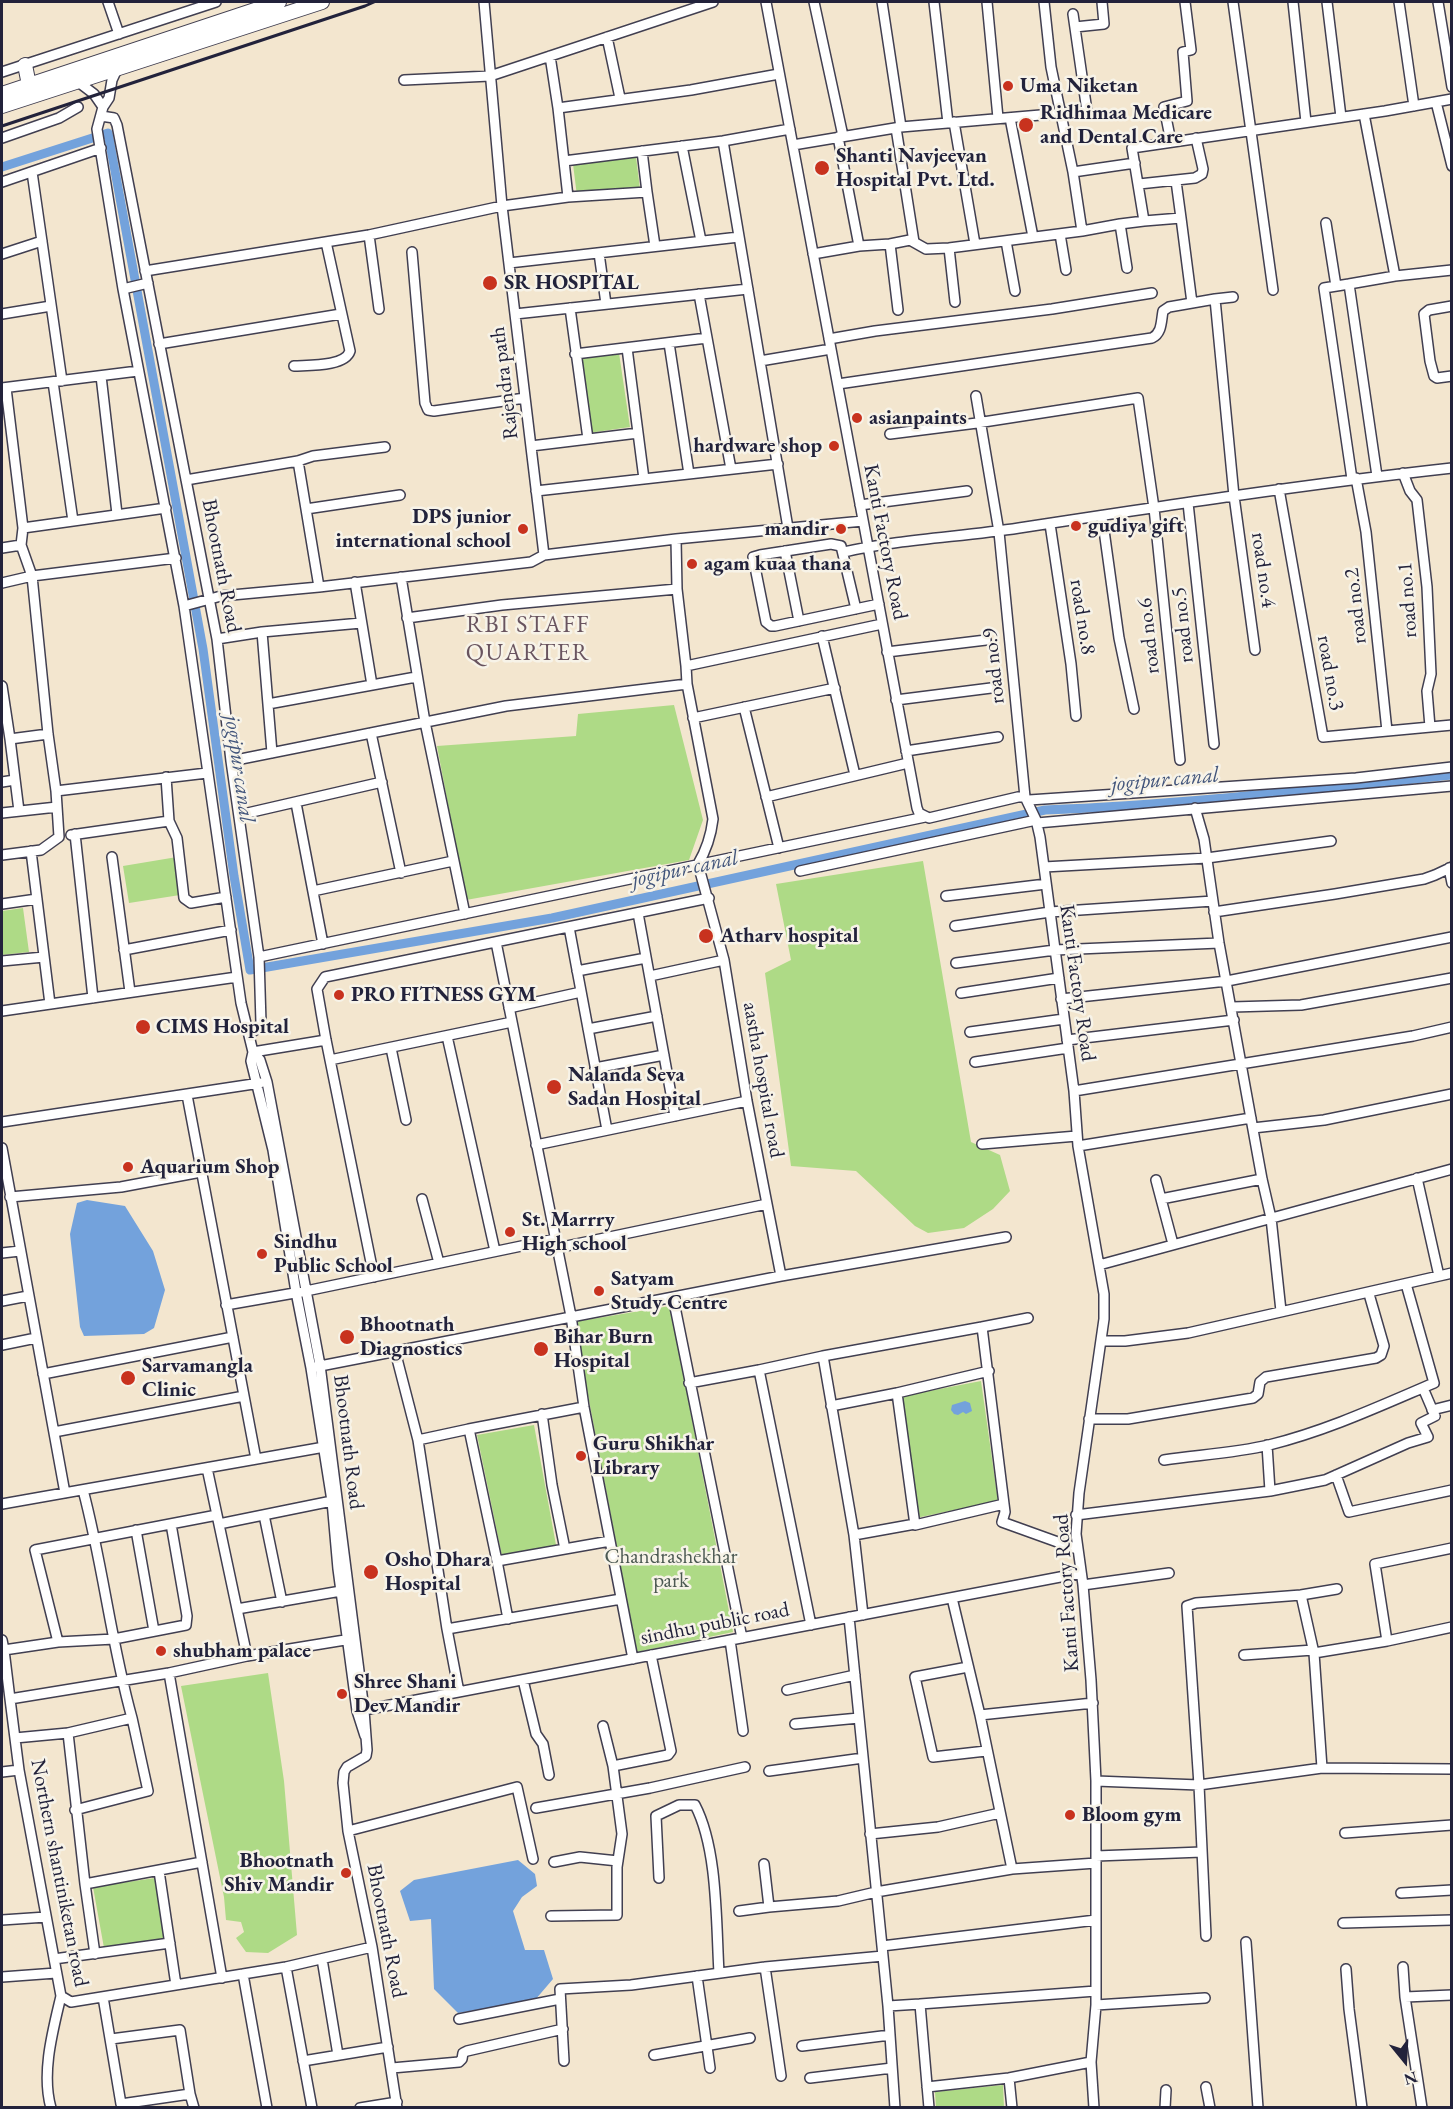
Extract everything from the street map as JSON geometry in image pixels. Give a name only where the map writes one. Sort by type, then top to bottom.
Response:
[{"type":"highway","points":[[2,94],[279,2]]},
{"type":"highway","points":[[2,106],[322,2]]},
{"type":"highway","points":[[25,64],[29,85]]},
{"type":"street","points":[[108,2],[119,34]]},
{"type":"street","points":[[2,72],[216,2]]},
{"type":"street","name":"Rajendra path","points":[[484,2],[502,206],[544,555]]},
{"type":"street","points":[[404,80],[490,76],[712,2]]},
{"type":"street","name":"Kanti Factory Road","points":[[766,2],[908,763],[917,808],[925,817]]},
{"type":"street","points":[[814,2],[841,137],[859,246]]},
{"type":"street","points":[[882,2],[914,242]]},
{"type":"street","points":[[934,2],[951,122],[975,244]]},
{"type":"street","points":[[987,2],[998,118]]},
{"type":"street","points":[[1044,2],[1051,67],[1059,114],[1073,172],[1082,231]]},
{"type":"street","points":[[1075,27],[1104,24],[1102,2]]},
{"type":"street","points":[[1171,142],[1164,107],[1187,101],[1183,52],[1191,50],[1185,2]]},
{"type":"street","points":[[1233,2],[1273,290]]},
{"type":"street","points":[[1293,2],[1306,122]]},
{"type":"street","points":[[1328,2],[1341,117]]},
{"type":"street","points":[[1399,2],[1414,106]]},
{"type":"street","points":[[1438,2],[1452,87]]},
{"type":"street","points":[[793,145],[898,127],[1087,111],[1073,14]]},
{"type":"street","points":[[607,37],[620,98]]},
{"type":"street","points":[[82,46],[87,60]]},
{"type":"street","points":[[550,56],[568,197]]},
{"type":"street","name":"Bhootnath Road","points":[[118,67],[112,80],[109,98],[102,111],[98,133],[138,371],[176,558],[188,605],[207,773],[237,977],[253,1052],[260,1060],[296,1292],[316,1366]]},
{"type":"street","points":[[558,108],[692,90],[779,74]]},
{"type":"street","points":[[77,81],[94,94],[102,111]]},
{"type":"street","points":[[96,86],[102,111]]},
{"type":"street","points":[[1144,221],[1132,147],[1452,99]]},
{"type":"street","points":[[1436,102],[1452,166]]},
{"type":"street","points":[[2,138],[59,118],[78,107]]},
{"type":"street","name":"Bhootnath Road","points":[[102,111],[114,118],[117,125],[207,600],[217,639],[231,761],[260,961],[261,1023],[249,1034]]},
{"type":"street","points":[[1364,114],[1395,276]]},
{"type":"street","points":[[1010,118],[1034,237]]},
{"type":"street","points":[[564,161],[723,141],[790,129]]},
{"type":"street","points":[[1139,184],[1195,178],[1202,174],[1203,169],[1196,138]]},
{"type":"street","points":[[723,141],[788,528]]},
{"type":"street","points":[[682,146],[700,241]]},
{"type":"street","points":[[2,183],[101,147]]},
{"type":"street","points":[[642,151],[655,246]]},
{"type":"street","points":[[1073,172],[1135,163]]},
{"type":"street","points":[[32,172],[51,306],[73,521]]},
{"type":"street","points":[[1176,181],[1192,303]]},
{"type":"street","points":[[145,271],[369,235],[502,206],[568,197],[647,192]]},
{"type":"street","points":[[813,254],[910,240],[926,249],[949,248],[1120,224],[1181,219]]},
{"type":"street","points":[[1326,223],[1336,286],[1395,276],[1452,270]]},
{"type":"street","points":[[1120,224],[1127,268]]},
{"type":"street","points":[[1060,234],[1066,270]]},
{"type":"street","points":[[369,235],[379,309]]},
{"type":"street","points":[[509,263],[739,237]]},
{"type":"street","points":[[2,254],[42,241]]},
{"type":"street","points":[[1006,241],[1015,291]]},
{"type":"street","points":[[294,366],[326,364],[344,360],[349,356],[350,351],[326,242]]},
{"type":"street","points":[[890,244],[898,310]]},
{"type":"street","points":[[949,248],[956,302]]},
{"type":"street","points":[[412,252],[425,403],[428,410],[525,398]]},
{"type":"street","points":[[598,253],[606,304]]},
{"type":"street","points":[[125,289],[146,283]]},
{"type":"street","points":[[1349,284],[1377,476]]},
{"type":"street","name":"road no.2","points":[[1336,286],[1324,288],[1354,479],[1366,532],[1387,731]]},
{"type":"street","points":[[515,314],[748,289]]},
{"type":"street","points":[[829,339],[1152,293]]},
{"type":"street","points":[[699,294],[731,469]]},
{"type":"street","points":[[837,384],[1152,338],[1157,336],[1163,311],[1169,307],[1233,297]]},
{"type":"street","name":"road no.4","points":[[1215,299],[1234,495],[1255,650]]},
{"type":"street","points":[[2,314],[51,306]]},
{"type":"street","points":[[1452,306],[1429,310],[1424,314],[1434,376],[1437,378],[1452,376]]},
{"type":"street","points":[[570,308],[588,439]]},
{"type":"street","points":[[159,344],[341,314]]},
{"type":"street","points":[[575,354],[707,338]]},
{"type":"street","points":[[669,343],[689,474]]},
{"type":"street","points":[[627,348],[644,479]]},
{"type":"street","points":[[760,361],[831,349]]},
{"type":"street","points":[[59,837],[32,576],[21,545],[23,528],[6,424],[4,388],[138,371]]},
{"type":"street","points":[[102,376],[117,514]]},
{"type":"street","name":"road no.9","points":[[976,396],[999,531],[1028,800]]},
{"type":"street","name":"road no.6","points":[[981,422],[1138,398],[1154,508],[1180,760]]},
{"type":"street","points":[[890,434],[981,422]]},
{"type":"street","points":[[531,446],[638,433]]},
{"type":"street","points":[[186,480],[298,461],[312,456],[385,447]]},
{"type":"street","points":[[298,461],[319,587]]},
{"type":"street","points":[[536,491],[778,464]]},
{"type":"street","points":[[844,552],[1050,524],[1234,495],[1452,468]]},
{"type":"street","name":"road no.1","points":[[1403,473],[1410,491],[1417,500],[1427,587],[1431,674],[1427,692],[1430,727]]},
{"type":"street","name":"road no.3","points":[[1279,489],[1323,737],[1452,725]]},
{"type":"street","points":[[860,505],[967,491]]},
{"type":"street","points":[[306,509],[400,495]]},
{"type":"street","name":"road no.5","points":[[1188,502],[1214,744]]},
{"type":"street","points":[[23,528],[166,508]]},
{"type":"street","points":[[1102,516],[1119,638],[1134,710]]},
{"type":"street","points":[[188,605],[221,596],[531,562],[544,555],[863,520]]},
{"type":"street","name":"road no.8","points":[[1050,524],[1071,664],[1076,716]]},
{"type":"street","points":[[676,539],[676,589],[687,684],[713,819],[711,836],[700,869]]},
{"type":"street","points":[[856,609],[841,546],[831,544],[753,557],[768,625],[775,626],[856,609],[879,604]]},
{"type":"street","points":[[2,548],[21,545]]},
{"type":"street","points":[[784,551],[799,621]]},
{"type":"street","points":[[2,583],[32,576],[176,558]]},
{"type":"street","points":[[401,577],[424,722],[465,914]]},
{"type":"street","points":[[356,582],[372,685]]},
{"type":"street","points":[[406,618],[502,605],[676,589]]},
{"type":"street","points":[[217,639],[261,632],[362,623]]},
{"type":"street","points":[[686,666],[882,624]]},
{"type":"street","points":[[261,632],[272,753]]},
{"type":"street","points":[[822,636],[855,775]]},
{"type":"street","points":[[888,652],[986,640]]},
{"type":"street","points":[[267,704],[416,677]]},
{"type":"street","points":[[231,761],[506,706],[687,684]]},
{"type":"street","points":[[2,686],[4,722],[10,739],[7,750],[15,780],[19,811]]},
{"type":"street","points":[[693,718],[834,688]]},
{"type":"street","points":[[896,700],[991,688]]},
{"type":"street","points":[[744,707],[778,848]]},
{"type":"street","points":[[10,739],[48,734]]},
{"type":"street","points":[[371,734],[401,873]]},
{"type":"street","points":[[906,751],[998,737]]},
{"type":"street","points":[[766,797],[908,763]]},
{"type":"street","points":[[260,961],[323,944],[465,914],[700,869],[778,848],[925,817],[935,817],[1018,796],[1028,800],[1356,778],[1452,767]]},
{"type":"street","points":[[56,791],[207,773]]},
{"type":"street","points":[[166,777],[169,821],[177,838],[184,898],[191,903],[226,897]]},
{"type":"street","points":[[2,782],[15,780]]},
{"type":"street","points":[[239,814],[382,782]]},
{"type":"street","points":[[801,871],[1036,820],[1452,786]]},
{"type":"street","name":"Kanti Factory Road","points":[[1028,800],[1036,820],[1044,867],[1074,1091],[1078,1141],[1104,1294],[1104,1319],[1076,1515],[1077,1549],[1083,1585],[1093,1703],[1096,1781],[1096,2005],[1091,2062],[1094,2108]]},
{"type":"street","points":[[296,803],[323,944]]},
{"type":"street","points":[[2,813],[57,807]]},
{"type":"street","points":[[1195,808],[1204,839],[1219,943],[1271,1218],[1281,1311]]},
{"type":"street","points":[[2,855],[41,849],[59,837],[169,821]]},
{"type":"street","points":[[75,834],[93,998]]},
{"type":"street","points":[[1044,867],[1207,858],[1331,841]]},
{"type":"street","points":[[31,851],[50,1004]]},
{"type":"street","points":[[112,857],[130,992]]},
{"type":"street","points":[[313,891],[453,861]]},
{"type":"street","points":[[1214,912],[1424,879],[1450,868],[1452,883]]},
{"type":"street","name":"aastha hospital road","points":[[700,869],[724,960],[747,1101],[781,1276]]},
{"type":"street","points":[[946,896],[1046,884]]},
{"type":"street","points":[[374,1277],[317,989],[325,976],[638,913],[708,894]]},
{"type":"street","points":[[2,904],[37,899]]},
{"type":"street","points":[[955,926],[1050,912],[1213,901]]},
{"type":"street","points":[[638,913],[675,1116]]},
{"type":"street","points":[[569,927],[607,1130]]},
{"type":"street","points":[[124,950],[231,930]]},
{"type":"street","points":[[1061,999],[1227,981],[1452,937]]},
{"type":"street","points":[[496,942],[571,1316],[584,1407],[633,1659]]},
{"type":"street","points":[[956,963],[1055,950],[1219,943]]},
{"type":"street","points":[[2,961],[44,957]]},
{"type":"street","points":[[577,971],[646,958]]},
{"type":"street","points":[[650,976],[724,960]]},
{"type":"street","points":[[2,1011],[237,977]]},
{"type":"street","points":[[961,993],[1059,978]]},
{"type":"street","points":[[1232,1007],[1301,1005],[1452,978]]},
{"type":"street","points":[[509,1008],[581,992]]},
{"type":"street","points":[[588,1029],[657,1016]]},
{"type":"street","points":[[970,1032],[1064,1018]]},
{"type":"street","points":[[975,1062],[1067,1044],[1234,1020]]},
{"type":"street","points":[[330,1060],[512,1022]]},
{"type":"street","points":[[1074,1091],[1413,1036],[1452,1027]]},
{"type":"street","points":[[447,1036],[495,1251]]},
{"type":"street","points":[[253,1052],[326,1040]]},
{"type":"street","points":[[391,1048],[406,1120]]},
{"type":"street","points":[[596,1068],[664,1054]]},
{"type":"street","points":[[2,1122],[262,1083]]},
{"type":"street","name":"Bhootnath Road","points":[[262,1083],[306,1291],[360,1711],[366,1736],[366,1756],[347,1767],[343,1783],[348,1831],[372,1947],[397,2105]]},
{"type":"street","points":[[982,1144],[1078,1141],[1252,1123],[1324,1120],[1452,1094]]},
{"type":"street","points":[[187,1095],[256,1459]]},
{"type":"street","points":[[536,1144],[747,1101]]},
{"type":"street","points":[[2,1148],[64,1493]]},
{"type":"street","points":[[1099,1265],[1452,1169]]},
{"type":"street","points":[[10,1197],[121,1186],[201,1172]]},
{"type":"street","points":[[1417,1178],[1439,1276]]},
{"type":"street","points":[[1161,1199],[1262,1179]]},
{"type":"street","points":[[1156,1180],[1173,1244]]},
{"type":"street","points":[[422,1199],[439,1263]]},
{"type":"street","points":[[226,1305],[306,1291],[495,1251],[556,1243],[767,1204]]},
{"type":"street","points":[[316,1366],[781,1276],[1006,1237]]},
{"type":"street","points":[[2,1253],[20,1251]]},
{"type":"street","points":[[1101,1341],[1125,1341],[1188,1333],[1245,1322],[1281,1311],[1369,1294],[1452,1273]]},
{"type":"street","points":[[1164,1460],[1267,1445],[1334,1424],[1434,1383],[1406,1284]]},
{"type":"street","points":[[1089,1419],[1128,1419],[1253,1398],[1258,1394],[1260,1382],[1266,1377],[1376,1358],[1381,1355],[1384,1346],[1369,1294]]},
{"type":"street","points":[[2,1301],[28,1296]]},
{"type":"street","points":[[673,1297],[742,1638]]},
{"type":"street","points":[[689,1383],[1028,1318]]},
{"type":"street","points":[[982,1327],[1005,1512],[1002,1522],[1077,1549]]},
{"type":"street","points":[[43,1374],[233,1337]]},
{"type":"street","points":[[2,1345],[36,1338]]},
{"type":"street","points":[[395,1351],[418,1440],[459,1692]]},
{"type":"street","points":[[823,1356],[854,1534],[863,1615]]},
{"type":"street","points":[[759,1370],[811,1625]]},
{"type":"street","points":[[831,1406],[989,1371]]},
{"type":"street","points":[[1076,1515],[1270,1491],[1325,1480],[1408,1443],[1428,1437],[1421,1423],[1435,1416],[1423,1388]]},
{"type":"street","points":[[897,1393],[915,1524]]},
{"type":"street","points":[[54,1432],[244,1396]]},
{"type":"street","points":[[1432,1410],[1452,1405]]},
{"type":"street","points":[[418,1440],[584,1407]]},
{"type":"street","points":[[542,1414],[552,1485],[565,1549]]},
{"type":"street","points":[[469,1429],[508,1619]]},
{"type":"street","points":[[1267,1445],[1270,1491]]},
{"type":"street","points":[[2,1504],[327,1446]]},
{"type":"street","name":"Bhootnath Road","points":[[327,1446],[341,1592],[351,1639]]},
{"type":"street","points":[[207,1468],[247,1656]]},
{"type":"street","points":[[1336,1475],[1349,1512],[1452,1490]]},
{"type":"street","points":[[75,1810],[148,1791],[121,1680],[96,1538],[83,1490]]},
{"type":"street","points":[[58,1642],[35,1550],[171,1524],[264,1515],[332,1501]]},
{"type":"street","points":[[854,1534],[915,1524],[1004,1504]]},
{"type":"street","points":[[264,1515],[282,1602]]},
{"type":"street","points":[[4,1650],[58,1642],[114,1639],[186,1625],[187,1616],[171,1524]]},
{"type":"street","points":[[136,1530],[154,1631]]},
{"type":"street","points":[[497,1561],[610,1542]]},
{"type":"street","points":[[1387,1641],[1375,1564],[1452,1548]]},
{"type":"street","name":"sindhu public road","points":[[360,1711],[1081,1573]]},
{"type":"street","points":[[1083,1585],[1169,1573]]},
{"type":"street","points":[[1206,1936],[1187,1606],[1196,1603],[1337,1589]]},
{"type":"street","points":[[237,1610],[341,1592]]},
{"type":"street","points":[[1301,1594],[1314,1651],[1322,1768]]},
{"type":"street","points":[[952,1598],[980,1714],[1012,1869]]},
{"type":"street","points":[[447,1629],[621,1599]]},
{"type":"street","points":[[849,1617],[888,2006],[895,2108]]},
{"type":"street","points":[[1244,1655],[1314,1651],[1387,1641],[1452,1628]]},
{"type":"street","points":[[10,1699],[169,1673],[247,1656],[351,1639]]},
{"type":"street","name":"Northern shantiniketan road","points":[[2,1640],[5,1681],[10,1699],[19,1770],[61,1996],[71,2002],[286,1967],[372,1947]]},
{"type":"street","points":[[730,1640],[743,1731]]},
{"type":"street","points":[[613,1766],[668,1755],[671,1751],[651,1655]]},
{"type":"street","points":[[968,1667],[915,1677],[933,1757],[986,1751]]},
{"type":"street","points":[[169,1673],[222,1978]]},
{"type":"street","points":[[787,1690],[855,1675]]},
{"type":"street","points":[[523,1680],[536,1734],[543,1744],[549,1775]]},
{"type":"street","points":[[980,1714],[1093,1703]]},
{"type":"street","points":[[2,1717],[12,1716]]},
{"type":"street","points":[[15,1738],[68,1733],[132,1718]]},
{"type":"street","points":[[795,1724],[859,1718]]},
{"type":"street","points":[[551,1916],[617,1915],[618,1861],[622,1834],[613,1766],[603,1726]]},
{"type":"street","points":[[68,1733],[75,1810],[95,1954]]},
{"type":"street","points":[[769,1771],[863,1758]]},
{"type":"street","points":[[536,1808],[745,1767]]},
{"type":"street","points":[[1096,1781],[1199,1785],[1322,1768],[1452,1769]]},
{"type":"street","points":[[2,1772],[19,1770]]},
{"type":"street","points":[[348,1831],[518,1787],[534,1859]]},
{"type":"street","points":[[659,1878],[656,1816],[679,1804],[695,1805],[702,1818],[710,1849],[719,1973]]},
{"type":"street","points":[[870,1834],[939,1827],[1000,1813]]},
{"type":"street","points":[[1345,1833],[1452,1826]]},
{"type":"street","points":[[739,1911],[838,1901],[876,1892],[1012,1869],[1096,1859],[1202,1852]]},
{"type":"street","points":[[554,1862],[580,1857],[618,1861]]},
{"type":"street","points":[[85,1884],[202,1862]]},
{"type":"street","points":[[764,1863],[769,1907]]},
{"type":"street","points":[[159,1871],[176,1985]]},
{"type":"street","points":[[1401,1893],[1452,1890]]},
{"type":"street","points":[[2,1920],[46,1917]]},
{"type":"street","points":[[882,1946],[1096,1920]]},
{"type":"street","points":[[1343,1923],[1452,1920]]},
{"type":"street","points":[[1246,1942],[1258,2108]]},
{"type":"street","points":[[54,1959],[170,1943]]},
{"type":"street","points":[[564,2061],[560,1989],[631,1985],[765,1967],[883,1956]]},
{"type":"street","points":[[322,1959],[338,2055]]},
{"type":"street","points":[[286,1967],[312,2108]]},
{"type":"street","points":[[765,1967],[781,2076]]},
{"type":"street","points":[[1402,1967],[1422,2108]]},
{"type":"street","points":[[1346,1969],[1362,2108]]},
{"type":"street","points":[[2,1977],[56,1973]]},
{"type":"street","points":[[243,1974],[267,2108]]},
{"type":"street","points":[[697,1976],[711,2068]]},
{"type":"street","points":[[888,2006],[1096,1991]]},
{"type":"street","points":[[1405,1997],[1452,1995]]},
{"type":"street","points":[[51,2108],[48,2092],[49,2046],[61,1996]]},
{"type":"street","points":[[104,1996],[121,2104],[190,2094]]},
{"type":"street","points":[[1096,2005],[1205,1998]]},
{"type":"street","points":[[459,2019],[560,1999]]},
{"type":"street","points":[[920,2004],[929,2108]]},
{"type":"street","points":[[392,2068],[459,2062],[462,2060],[463,2053],[467,2051],[563,2029]]},
{"type":"street","points":[[111,2039],[180,2030],[194,2108]]},
{"type":"street","points":[[802,2046],[890,2035]]},
{"type":"street","points":[[654,2055],[750,2038]]},
{"type":"street","points":[[303,2061],[388,2047]]},
{"type":"street","points":[[927,2087],[1009,2078],[1091,2062]]},
{"type":"street","points":[[810,2078],[892,2068]]},
{"type":"street","points":[[1009,2078],[1012,2108]]},
{"type":"street","points":[[1206,2086],[1210,2108]]},
{"type":"street","points":[[1166,2090],[1166,2108]]},
{"type":"street","points":[[360,2108],[397,2105]]},
{"type":"green space","points":[[636,157],[640,189],[577,196],[573,164]]},
{"type":"green space","points":[[619,353],[630,427],[589,433],[578,359]]},
{"type":"green space","points":[[674,705],[703,820],[689,860],[466,900],[437,746],[576,736],[578,714]]},
{"type":"green space","points":[[177,857],[180,895],[129,903],[123,866]]},
{"type":"green space","points":[[923,861],[971,1142],[1000,1155],[1010,1191],[993,1209],[964,1228],[928,1233],[915,1226],[856,1171],[791,1166],[765,973],[791,960],[776,884]]},
{"type":"green space","points":[[23,908],[29,952],[2,955],[2,911]]},
{"type":"green space","name":"Chandrashekhar park","points":[[670,1306],[733,1632],[637,1652],[574,1322]]},
{"type":"green space","points":[[981,1381],[998,1501],[916,1518],[898,1397]]},
{"type":"green space","points":[[534,1425],[556,1545],[502,1556],[477,1435]]},
{"type":"green space","points":[[268,1673],[284,1781],[297,1935],[268,1953],[246,1952],[236,1938],[244,1932],[241,1922],[226,1920],[224,1897],[181,1686]]},
{"type":"green space","points":[[155,1878],[164,1940],[104,1948],[93,1887]]},
{"type":"green space","points":[[1003,2085],[1004,2107],[936,2107],[935,2092]]},
{"type":"water","points":[[87,1200],[125,1206],[153,1251],[165,1290],[154,1328],[144,1334],[84,1336],[80,1327],[70,1234],[77,1203]]},
{"type":"water","points":[[965,1401],[970,1403],[972,1411],[966,1414],[963,1412],[958,1415],[954,1414],[951,1410],[952,1405]]},
{"type":"water","points":[[518,1860],[535,1874],[537,1886],[522,1897],[513,1911],[525,1950],[544,1950],[553,1979],[535,2000],[458,2013],[434,1989],[431,1919],[410,1921],[400,1891],[414,1880]]},
{"type":"waterway","name":"jogipur canal","points":[[2,167],[108,133],[203,649],[234,876],[250,970],[552,918],[1045,810],[1198,800],[1452,775]]},
{"type":"railway","points":[[2,126],[374,2]]},
{"type":"place","name":"Uma Niketan","points":[[1008,86]]},
{"type":"place","name":"Ridhimaa Medicare and Dental Care","points":[[1026,125]]},
{"type":"place","name":"Shanti Navjeevan Hospital Pvt. Ltd.","points":[[822,168]]},
{"type":"place","name":"SR HOSPITAL","points":[[490,283]]},
{"type":"place","name":"asianpaints","points":[[857,418]]},
{"type":"place","name":"hardware shop","points":[[834,446]]},
{"type":"place","name":"gudiya gift","points":[[1076,526]]},
{"type":"place","name":"DPS junior international school","points":[[523,529]]},
{"type":"place","name":"mandir","points":[[841,529]]},
{"type":"place","name":"agam kuaa thana","points":[[692,564]]},
{"type":"place","name":"Atharv hospital","points":[[706,936]]},
{"type":"place","name":"PRO FITNESS GYM","points":[[339,995]]},
{"type":"place","name":"CIMS Hospital","points":[[143,1027]]},
{"type":"place","name":"Nalanda Seva Sadan Hospital","points":[[554,1087]]},
{"type":"place","name":"Aquarium Shop","points":[[128,1167]]},
{"type":"place","name":"St. Marrry High school","points":[[510,1232]]},
{"type":"place","name":"Sindhu Public School","points":[[262,1254]]},
{"type":"place","name":"Satyam Study Centre","points":[[599,1291]]},
{"type":"place","name":"Bhootnath Diagnostics","points":[[347,1337]]},
{"type":"place","name":"Bihar Burn Hospital","points":[[541,1349]]},
{"type":"place","name":"Sarvamangla Clinic","points":[[128,1378]]},
{"type":"place","name":"Guru Shikhar Library","points":[[581,1456]]},
{"type":"place","name":"Osho Dhara Hospital","points":[[371,1572]]},
{"type":"place","name":"shubham palace","points":[[161,1651]]},
{"type":"place","name":"Shree Shani Dev Mandir","points":[[342,1694]]},
{"type":"place","name":"Bloom gym","points":[[1070,1815]]},
{"type":"place","name":"Bhootnath Shiv Mandir","points":[[346,1873]]},
{"type":"district","name":"RBI STAFF QUARTER","points":[[528,639]]}]
